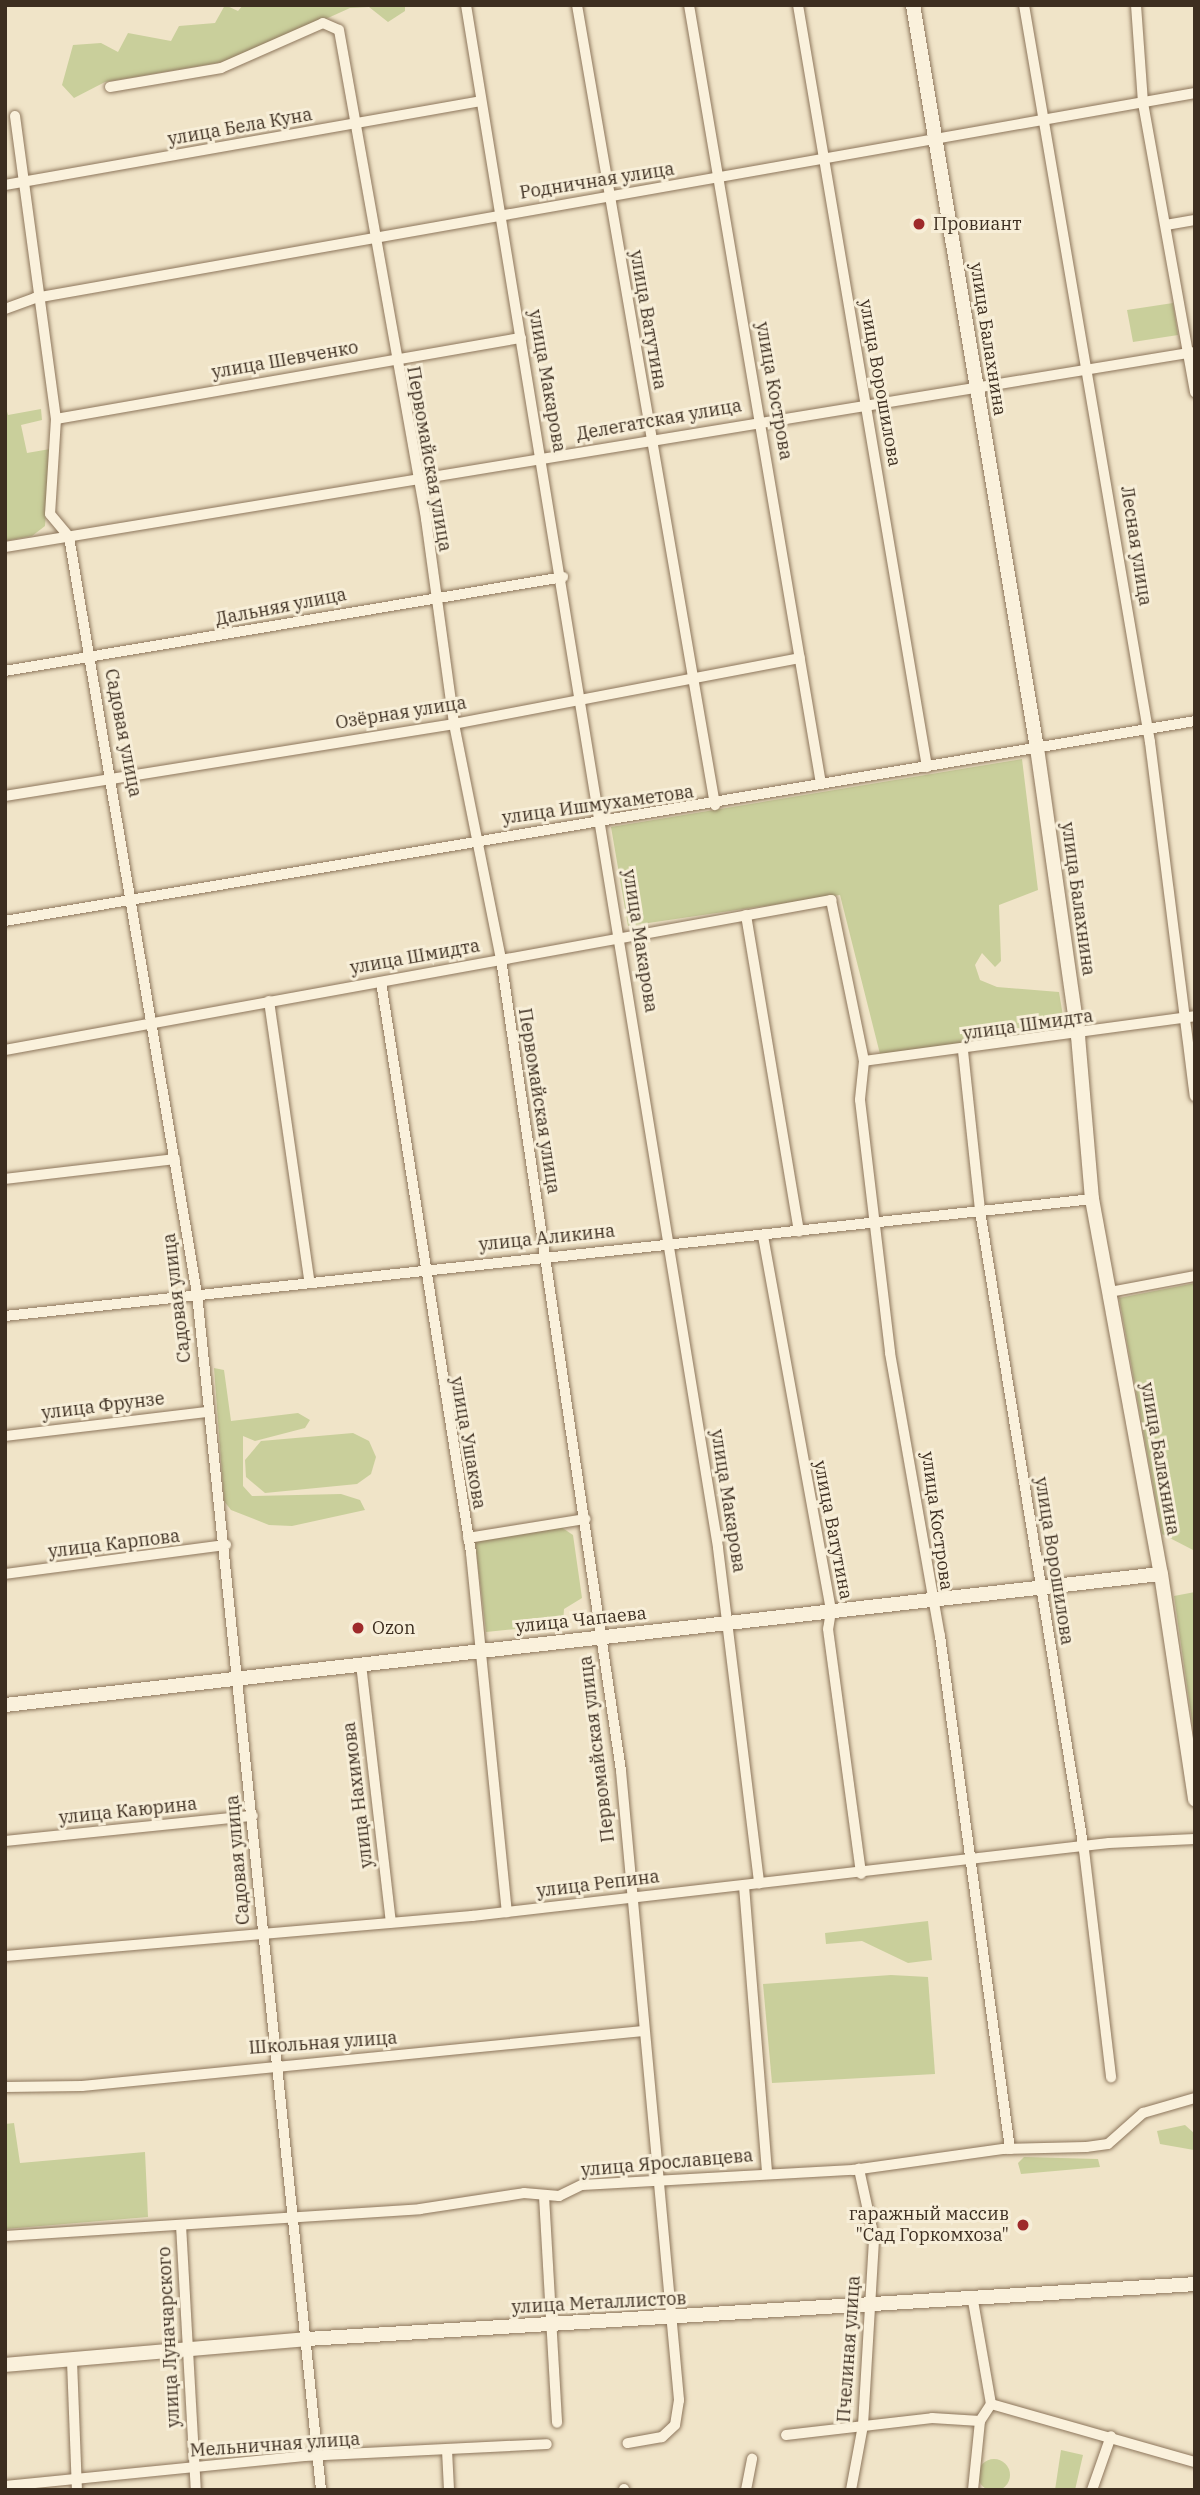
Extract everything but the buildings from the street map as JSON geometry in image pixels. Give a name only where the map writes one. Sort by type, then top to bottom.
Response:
[{"type":"street","name":"улица Макарова","points":[[466,5],[623,938],[668,1243],[729,1623],[759,1884]]},
{"type":"street","name":"улица Ватутина","points":[[577,5],[715,805]]},
{"type":"street","name":"улица Кострова","points":[[689,5],[762,420],[821,784]]},
{"type":"street","name":"улица Ворошилова","points":[[798,5],[927,767]]},
{"type":"street","name":"улица Балахнина","points":[[913,5],[1037,748],[1078,1036],[1092,1199],[1161,1574],[1195,1799]]},
{"type":"street","name":"Лесная улица","points":[[1024,5],[1147,726],[1191,1017],[1195,1096]]},
{"type":"street","points":[[1136,5],[1143,103],[1191,352],[1195,392]]},
{"type":"street","name":"Первомайская улица","points":[[110,87],[221,68],[333,23],[355,124],[454,724],[475,841],[501,960],[601,1637],[661,2179],[672,2318],[675,2425],[662,2437],[628,2443]]},
{"type":"street","name":"Родничная улица","points":[[5,309],[35,298],[501,214],[610,198],[1045,122],[1195,93]]},
{"type":"street","name":"улица Бела Куна","points":[[5,185],[481,101]]},
{"type":"street","name":"Садовая улица","points":[[15,116],[35,298],[56,419],[50,514],[69,537],[115,779],[197,1294],[206,1412],[226,1545],[235,1679],[253,1816],[262,1931],[321,2490]]},
{"type":"street","points":[[1166,225],[1195,220]]},
{"type":"street","name":"улица Шевченко","points":[[56,419],[521,338]]},
{"type":"street","name":"Делегатская улица","points":[[5,547],[865,403],[1191,352]]},
{"type":"street","name":"Дальняя улица","points":[[5,671],[564,577]]},
{"type":"street","name":"Озёрная улица","points":[[5,796],[454,724],[800,658]]},
{"type":"street","name":"улица Ишмухаметова","points":[[5,921],[136,901],[603,819],[715,805],[1147,726],[1195,722]]},
{"type":"street","name":"улица Кострова","points":[[831,900],[864,1061],[860,1100],[877,1223],[890,1353],[972,1862],[1010,2149]]},
{"type":"street","name":"улица Шмидта","points":[[5,1050],[156,1025],[269,1001],[831,900]]},
{"type":"street","points":[[746,915],[799,1232]]},
{"type":"street","name":"улица Ушакова","points":[[381,982],[423,1268],[468,1538],[482,1651],[507,1912]]},
{"type":"street","points":[[269,1001],[309,1280]]},
{"type":"street","name":"улица Шмидта","points":[[864,1061],[1078,1036],[1191,1017]]},
{"type":"street","name":"улица Ворошилова","points":[[963,1051],[980,1211],[1084,1850],[1111,2077]]},
{"type":"street","points":[[5,1179],[175,1159]]},
{"type":"street","name":"улица Аликина","points":[[5,1316],[309,1280],[668,1243],[763,1236],[1092,1199]]},
{"type":"street","name":"улица Ватутина","points":[[763,1236],[831,1611],[828,1629],[861,1874]]},
{"type":"street","points":[[1110,1292],[1195,1276]]},
{"type":"street","name":"улица Фрунзе","points":[[5,1436],[206,1412]]},
{"type":"street","points":[[468,1538],[585,1519]]},
{"type":"street","name":"улица Карпова","points":[[5,1574],[226,1545]]},
{"type":"street","name":"улица Чапаева","points":[[5,1705],[1161,1574]]},
{"type":"street","name":"улица Нахимова","points":[[360,1664],[391,1922]]},
{"type":"street","name":"улица Каюрина","points":[[5,1841],[253,1816]]},
{"type":"street","name":"улица Репина","points":[[5,1956],[262,1931],[507,1912],[1195,1839]]},
{"type":"street","points":[[744,1886],[767,2171]]},
{"type":"street","name":"Школьная улица","points":[[5,2087],[643,2031]]},
{"type":"street","name":"улица Ярославцева","points":[[5,2236],[544,2196],[582,2185],[767,2171],[859,2169],[1010,2149],[1108,2144],[1143,2113],[1195,2098]]},
{"type":"street","name":"Пчелиная улица","points":[[851,2490],[863,2425],[874,2238],[859,2169]]},
{"type":"street","points":[[544,2196],[557,2423]]},
{"type":"street","name":"улица Луначарского","points":[[181,2225],[195,2490]]},
{"type":"street","name":"улица Металлистов","points":[[5,2365],[307,2339],[973,2301],[1195,2284]]},
{"type":"street","points":[[973,2301],[991,2404],[980,2421],[973,2490]]},
{"type":"street","points":[[72,2361],[77,2490]]},
{"type":"street","points":[[991,2404],[1195,2462]]},
{"type":"street","points":[[786,2435],[863,2425],[980,2421]]},
{"type":"street","points":[[1092,2490],[1111,2436]]},
{"type":"street","name":"Мельничная улица","points":[[5,2486],[76,2477],[318,2457],[547,2444]]},
{"type":"street","points":[[447,2450],[449,2490]]},
{"type":"street","points":[[746,2490],[751,2459]]},
{"type":"green space","points":[[225,5],[238,11],[243,5],[405,5],[405,11],[388,22],[369,7],[350,8],[235,60],[105,82],[74,98],[62,85],[73,45],[101,43],[118,52],[128,33],[171,41],[179,26],[215,23]]},
{"type":"green space","points":[[1173,303],[1178,335],[1133,342],[1127,310]]},
{"type":"green space","points":[[5,404],[8,415],[41,409],[42,420],[21,425],[27,453],[50,449],[45,526],[32,536],[5,541]]},
{"type":"green space","points":[[1022,759],[1038,890],[999,905],[1001,961],[995,967],[982,953],[975,965],[980,980],[997,987],[1059,992],[1065,1028],[1058,1032],[880,1054],[840,895],[628,926],[611,827]]},
{"type":"green space","points":[[1195,1283],[1195,1551],[1162,1534],[1119,1298]]},
{"type":"green space","points":[[214,1368],[224,1370],[231,1421],[298,1413],[310,1420],[305,1428],[255,1441],[243,1436],[243,1486],[252,1496],[341,1494],[360,1500],[365,1510],[292,1526],[269,1525],[231,1510],[224,1501]]},
{"type":"green space","points":[[353,1433],[369,1441],[376,1457],[371,1474],[357,1484],[265,1493],[246,1477],[245,1460],[261,1441]]},
{"type":"green space","points":[[561,1527],[573,1535],[582,1598],[564,1609],[563,1624],[486,1632],[475,1541]]},
{"type":"green space","points":[[1195,1592],[1195,1742],[1174,1596]]},
{"type":"green space","points":[[928,1921],[932,1960],[908,1963],[862,1941],[826,1944],[825,1933]]},
{"type":"green space","points":[[891,1975],[928,1977],[935,2074],[772,2083],[763,1984]]},
{"type":"green space","points":[[14,2123],[20,2163],[145,2152],[148,2217],[5,2229],[5,2124]]},
{"type":"green space","points":[[1185,2125],[1195,2134],[1194,2150],[1160,2144],[1157,2131]]},
{"type":"green space","points":[[1024,2157],[1098,2159],[1100,2167],[1021,2174],[1018,2163]]},
{"type":"green space","points":[[1061,2450],[1083,2455],[1075,2490],[1055,2490]]},
{"type":"green space","points":[[994,2459],[1005,2464],[1010,2475],[1005,2486],[994,2491],[983,2486],[978,2475],[983,2464]]},
{"type":"place","name":"Провиант","points":[[919,224]]},
{"type":"place","name":"Ozon","points":[[358,1628]]},
{"type":"place","name":"гаражный массив \"Сад Горкомхоза\"","points":[[1023,2225]]}]
